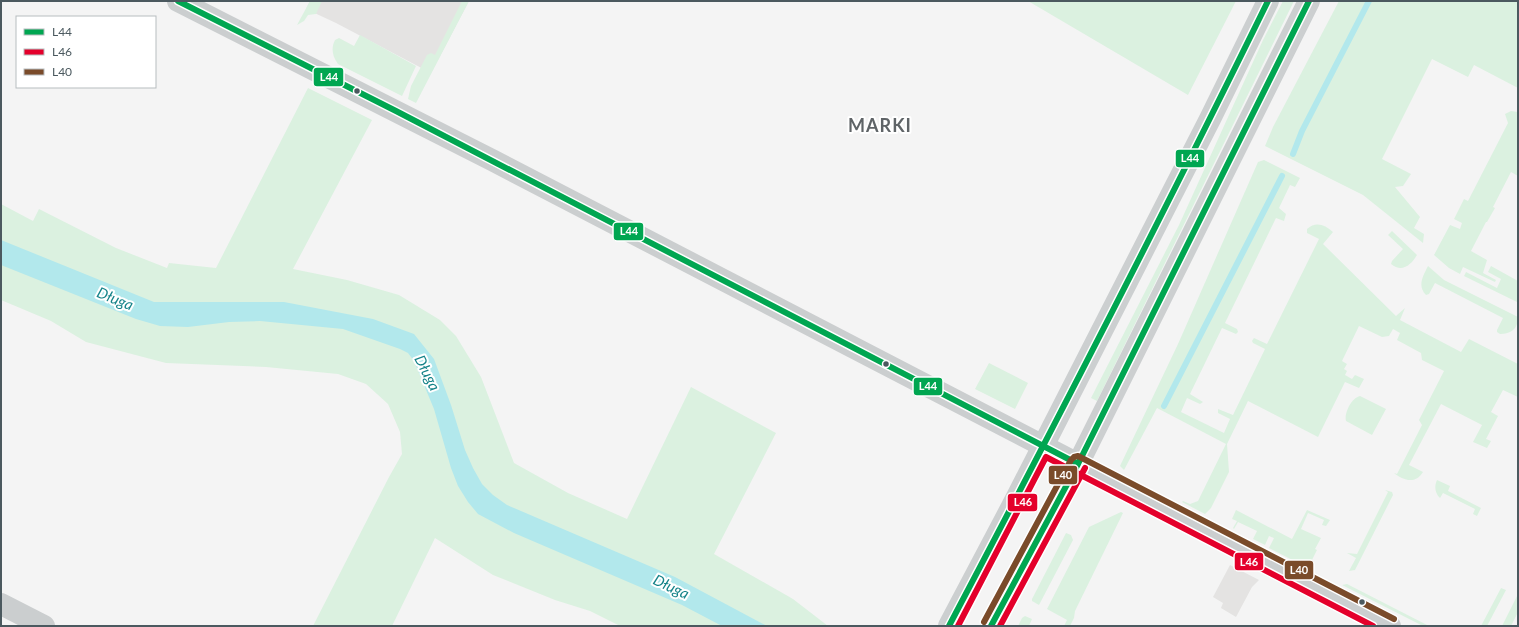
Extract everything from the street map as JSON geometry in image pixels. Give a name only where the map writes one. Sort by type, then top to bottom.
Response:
[{"type":"main road","points":[[949,626],[1043,446],[1268,1]]},
{"type":"main road","points":[[991,626],[1078,464],[1309,1]]},
{"type":"street","points":[[178,1],[403,114],[1390,626]]},
{"type":"street","points":[[1,604],[44,626]]},
{"type":"shaded area","points":[[310,1],[469,1],[431,73],[336,23],[306,9]]},
{"type":"shaded area","points":[[1230,565],[1259,580],[1252,587],[1236,617],[1221,608],[1223,603],[1213,597]]},
{"type":"green space","points":[[310,1],[322,1],[316,14],[308,15],[304,21],[297,25]]},
{"type":"green space","points":[[462,1],[469,1],[416,103],[408,99],[411,86],[427,55],[431,53],[435,55]]},
{"type":"green space","points":[[1028,1],[1236,1],[1188,95]]},
{"type":"green space","points":[[1283,1],[1294,1],[1097,401],[1091,398],[1179,225],[1263,40]]},
{"type":"green space","points":[[1339,1],[1518,1],[1518,88],[1474,65],[1468,77],[1432,59],[1382,159],[1411,174],[1403,186],[1395,187],[1420,217],[1414,228],[1424,234],[1423,243],[1363,195],[1265,146],[1273,127]]},
{"type":"green space","points":[[360,35],[416,66],[402,96],[338,64],[334,58],[333,52],[335,40],[339,38],[354,46]]},
{"type":"green space","points":[[308,88],[372,120],[293,269],[347,280],[399,295],[440,320],[456,336],[481,377],[514,463],[568,493],[627,519],[691,387],[776,433],[714,554],[793,599],[828,626],[620,626],[590,611],[555,600],[493,575],[435,538],[392,626],[313,626],[402,454],[400,432],[388,404],[366,384],[338,374],[266,367],[166,363],[86,342],[51,321],[1,300],[1,204],[33,221],[39,209],[116,248],[167,268],[169,263],[216,268]]},
{"type":"green space","points":[[1511,111],[1518,112],[1518,176],[1511,172],[1493,207],[1495,208],[1471,251],[1487,260],[1483,273],[1496,280],[1495,282],[1463,267],[1460,274],[1449,268],[1434,255],[1450,225],[1460,229],[1462,223],[1454,219],[1464,199],[1468,201],[1508,123],[1505,114]]},
{"type":"green space","points":[[1264,160],[1300,178],[1295,187],[1290,185],[1279,208],[1286,214],[1284,221],[1276,218],[1225,323],[1237,329],[1238,332],[1236,334],[1222,328],[1190,394],[1203,402],[1200,404],[1187,398],[1181,412],[1224,433],[1230,419],[1218,413],[1218,409],[1233,415],[1265,349],[1252,341],[1254,338],[1267,344],[1319,239],[1307,233],[1307,229],[1314,225],[1320,225],[1327,227],[1333,232],[1323,244],[1396,316],[1405,308],[1400,320],[1461,352],[1469,339],[1518,364],[1518,397],[1503,390],[1491,412],[1498,416],[1486,439],[1491,441],[1487,448],[1473,442],[1482,425],[1441,404],[1409,465],[1423,472],[1420,476],[1413,480],[1401,478],[1394,473],[1397,474],[1422,425],[1419,420],[1444,371],[1422,360],[1421,353],[1397,340],[1400,333],[1393,329],[1389,336],[1382,337],[1359,326],[1342,361],[1347,364],[1344,369],[1347,371],[1345,375],[1352,379],[1355,375],[1364,379],[1359,388],[1345,382],[1318,437],[1248,401],[1227,444],[1229,472],[1211,508],[1205,514],[1182,502],[1183,501],[1190,504],[1198,501],[1226,444],[1157,408],[1124,470],[1120,466],[1178,344],[1258,162]]},
{"type":"green space","points":[[1392,231],[1417,255],[1406,267],[1399,268],[1391,264],[1403,249],[1388,235]]},
{"type":"green space","points":[[1428,266],[1444,280],[1518,317],[1515,328],[1511,332],[1500,334],[1497,330],[1503,318],[1435,283],[1429,294],[1426,295],[1423,292],[1421,285]]},
{"type":"green space","points":[[1491,266],[1518,281],[1517,302],[1464,276],[1466,272],[1497,288],[1501,279],[1488,272]]},
{"type":"green space","points":[[989,363],[1028,383],[1015,409],[975,389]]},
{"type":"green space","points":[[1360,396],[1386,409],[1372,435],[1346,421],[1346,414],[1351,403]]},
{"type":"green space","points":[[1437,480],[1450,486],[1448,491],[1481,508],[1477,516],[1473,514],[1475,509],[1443,493],[1440,498],[1436,490]]},
{"type":"green space","points":[[1385,490],[1392,492],[1393,495],[1355,570],[1349,571],[1356,558],[1347,553],[1357,554],[1388,492]]},
{"type":"green space","points":[[1236,510],[1292,539],[1307,510],[1330,520],[1326,526],[1322,525],[1324,520],[1308,513],[1301,529],[1321,538],[1308,568],[1269,548],[1274,538],[1269,536],[1265,545],[1253,539],[1257,531],[1238,522],[1234,529],[1233,528],[1237,521],[1232,519]]},
{"type":"green space","points":[[1121,512],[1123,513],[1075,611],[1074,618],[1070,626],[1064,626],[1067,620],[1047,609],[1089,527]]},
{"type":"green space","points":[[1066,533],[1071,535],[1073,540],[1039,605],[1032,601],[1032,599]]},
{"type":"green space","points":[[1347,584],[1429,626],[1423,626],[1342,585]]},
{"type":"green space","points":[[1501,588],[1506,590],[1487,626],[1481,626]]},
{"type":"green space","points":[[1517,596],[1518,612],[1511,626],[1502,626]]},
{"type":"green space","points":[[1025,616],[1032,619],[1029,626],[1018,626],[1022,618]]},
{"type":"water","name":"Długa","points":[[1,240],[154,302],[284,302],[373,319],[414,334],[434,359],[451,405],[465,450],[482,484],[493,495],[507,505],[675,577],[767,626],[722,626],[682,605],[514,533],[478,514],[458,486],[451,468],[434,409],[414,361],[408,353],[343,329],[260,321],[229,322],[188,327],[160,326],[136,319],[1,265]]},
{"type":"waterway","points":[[1293,154],[1302,131],[1369,1]]},
{"type":"waterway","points":[[1164,406],[1282,176]]},
{"type":"transit line","name":"L44","points":[[178,1],[396,111],[1078,464]]},
{"type":"transit line","name":"L44","points":[[949,626],[1111,315],[1268,1]]},
{"type":"transit line","name":"L44","points":[[991,626],[1078,464],[1309,1]]},
{"type":"transit line","name":"L40","points":[[984,622],[1071,460],[1078,456],[1394,619]]},
{"type":"transit line","name":"L46","points":[[958,626],[1046,457],[1373,626]]},
{"type":"transit line","name":"L46","points":[[1000,626],[1085,468]]},
{"type":"district","name":"MARKI","points":[[880,126]]}]
